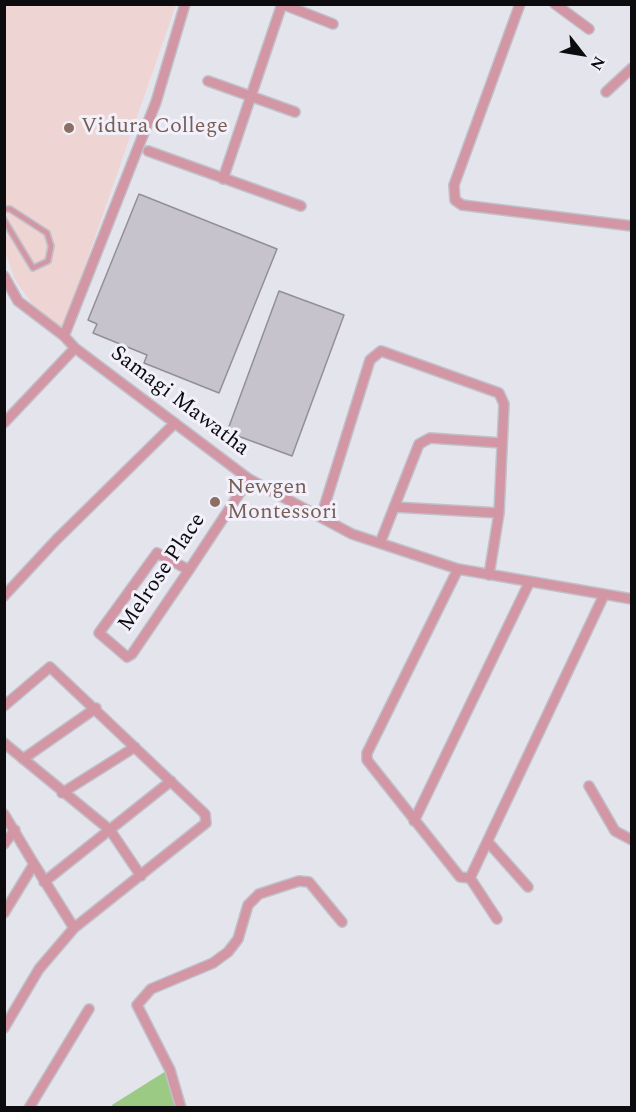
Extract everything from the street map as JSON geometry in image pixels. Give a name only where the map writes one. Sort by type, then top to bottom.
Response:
[{"type":"street","points":[[64,336],[156,102],[184,4]]},
{"type":"street","points":[[520,4],[454,185],[455,200],[462,205],[632,226]]},
{"type":"street","points":[[555,4],[589,28]]},
{"type":"street","points":[[223,179],[282,5],[333,24]]},
{"type":"street","points":[[606,92],[632,68]]},
{"type":"street","points":[[208,81],[295,112]]},
{"type":"street","points":[[148,152],[301,206]]},
{"type":"street","name":"Samagi Mawatha","points":[[4,276],[18,301],[64,336],[75,348],[249,479],[352,534],[458,569],[604,596],[632,599]]},
{"type":"street","points":[[4,423],[75,348]]},
{"type":"street","points":[[321,517],[370,360],[381,351],[499,393],[504,404],[499,513],[489,575]]},
{"type":"street","points":[[4,596],[56,540],[175,423]]},
{"type":"street","points":[[381,543],[418,444],[430,438],[502,443]]},
{"type":"street","name":"Melrose Place","points":[[189,570],[157,553],[99,633],[127,657],[132,654],[189,570],[249,479]]},
{"type":"street","points":[[394,507],[499,513]]},
{"type":"street","points":[[458,569],[368,753],[367,760],[460,878],[470,878]]},
{"type":"street","points":[[414,821],[529,583]]},
{"type":"street","points":[[470,878],[604,596]]},
{"type":"street","points":[[4,706],[50,667],[96,708],[205,814],[206,823],[74,928],[39,969],[4,1028]]},
{"type":"street","points":[[23,759],[96,708]]},
{"type":"street","points":[[4,742],[62,793],[110,830],[141,876]]},
{"type":"street","points":[[62,793],[135,747]]},
{"type":"street","points":[[44,882],[171,782]]},
{"type":"street","points":[[589,786],[615,831],[632,840]]},
{"type":"street","points":[[4,814],[74,928]]},
{"type":"street","points":[[4,844],[15,830]]},
{"type":"street","points":[[488,842],[528,887]]},
{"type":"street","points":[[4,913],[34,864]]},
{"type":"street","points":[[470,878],[497,919]]},
{"type":"street","points":[[181,1107],[170,1070],[137,1005],[151,989],[213,963],[228,952],[238,939],[248,905],[259,894],[299,881],[309,882],[342,922]]},
{"type":"street","points":[[29,1107],[88,1009]]},
{"type":"lane","points":[[4,209],[10,209],[47,233],[51,246],[48,261],[33,268],[4,220]]},
{"type":"shaded area","name":"Vidura College","points":[[5,5],[176,5],[63,329],[36,310],[14,278],[5,251]]},
{"type":"green space","points":[[166,1071],[178,1107],[113,1108],[112,1105]]},
{"type":"building","points":[[139,194],[277,249],[219,393],[144,363],[147,355],[93,333],[97,324],[88,320]]},
{"type":"building","points":[[279,291],[344,315],[292,456],[227,432]]},
{"type":"place","name":"Vidura College","points":[[69,128]]},
{"type":"place","name":"Newgen Montessori","points":[[215,502]]}]
